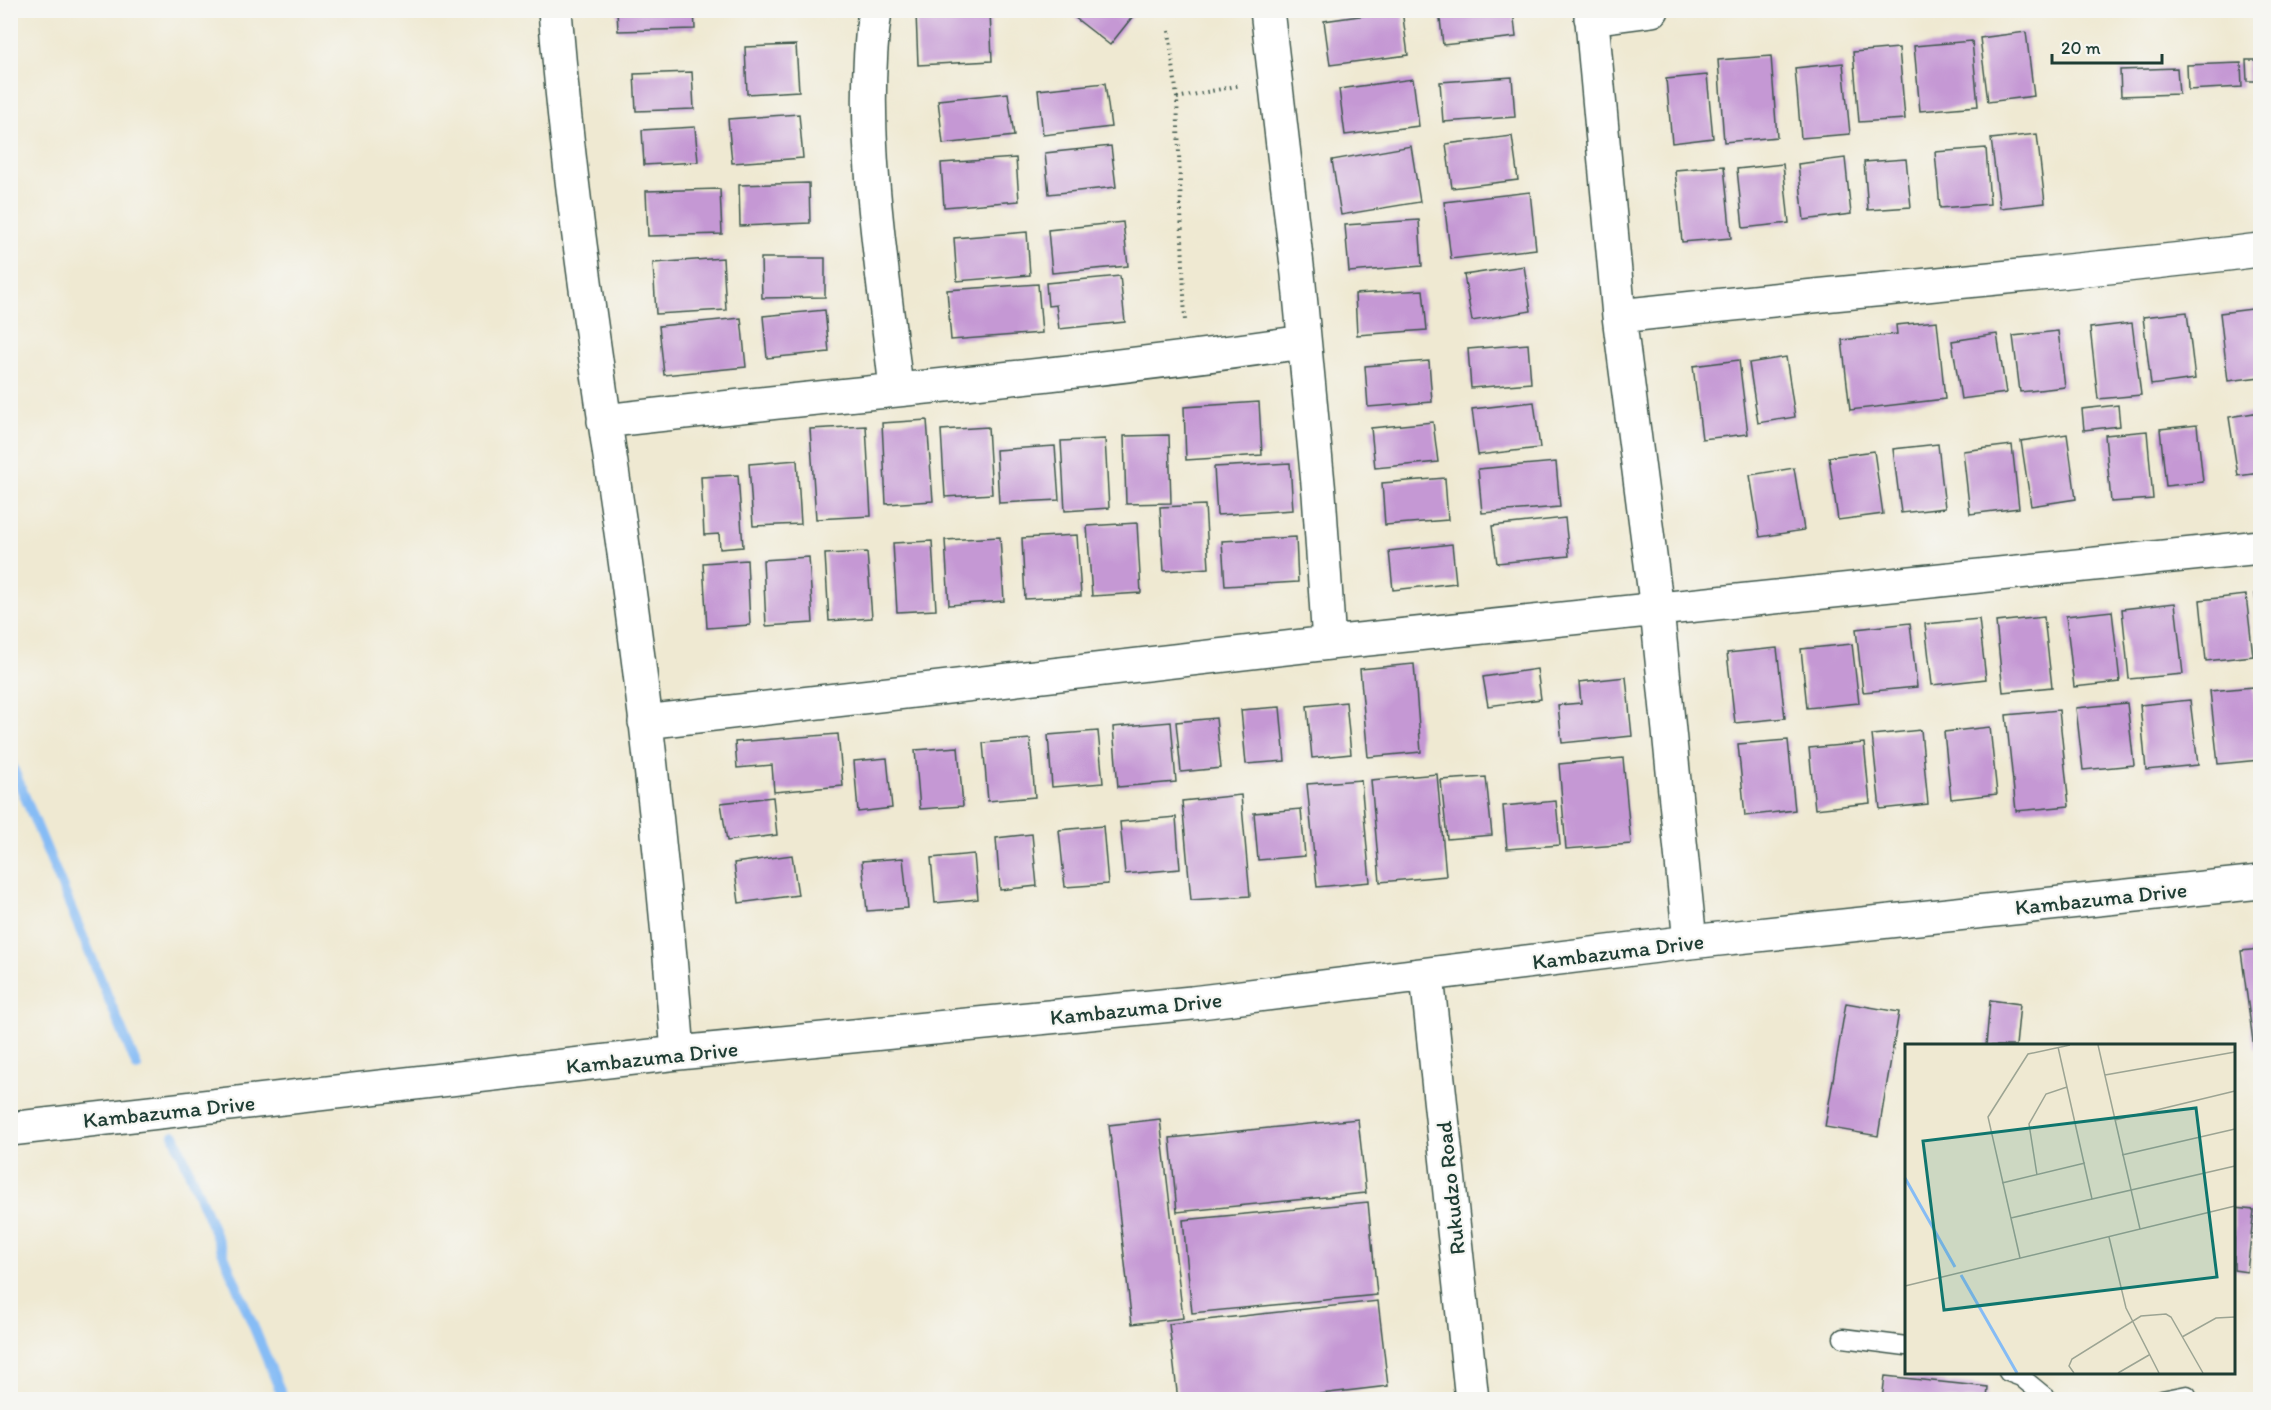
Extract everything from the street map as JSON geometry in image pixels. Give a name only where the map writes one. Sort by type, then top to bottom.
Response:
[{"type":"street","points":[[555,10],[559,72],[645,722],[666,913],[678,1053]]},
{"type":"street","points":[[875,10],[870,52],[873,163],[896,388]]},
{"type":"street","points":[[1268,10],[1319,494],[1329,643]]},
{"type":"street","points":[[1652,10],[1591,14],[1619,315],[1657,610],[1690,942]]},
{"type":"street","points":[[1619,315],[1826,293],[2126,266],[2260,250]]},
{"type":"street","points":[[604,421],[896,388],[1026,378],[1304,342]]},
{"type":"street","points":[[645,722],[1329,643],[2260,547]]},
{"type":"street","name":"Kambazuma Drive","points":[[10,1129],[678,1053],[931,1030],[1427,976],[1690,942],[2260,882]]},
{"type":"street","name":"Rukudzo Road","points":[[1427,976],[1472,1400]]},
{"type":"lane","points":[[1843,1338],[1905,1346]]},
{"type":"lane","points":[[2013,1374],[2021,1377],[2049,1400]]},
{"type":"lane","points":[[2162,1400],[2187,1395]]},
{"type":"path","points":[[1168,32],[1177,98],[1186,359]]},
{"type":"path","points":[[1177,98],[1274,78]]},
{"type":"building","points":[[617,10],[694,10],[695,29],[618,31]]},
{"type":"building","points":[[990,10],[992,61],[918,65],[916,13]]},
{"type":"building","points":[[1065,10],[1126,10],[1133,16],[1110,45]]},
{"type":"building","points":[[1402,10],[1408,55],[1330,65],[1324,21]]},
{"type":"building","points":[[1439,10],[1513,10],[1516,37],[1443,45]]},
{"type":"building","points":[[2026,32],[2034,96],[1988,102],[1980,38]]},
{"type":"building","points":[[1972,41],[1978,106],[1920,111],[1914,46]]},
{"type":"building","points":[[796,45],[799,91],[747,94],[745,47]]},
{"type":"building","points":[[1899,48],[1905,119],[1859,122],[1853,52]]},
{"type":"building","points":[[1771,56],[1777,137],[1724,142],[1718,60]]},
{"type":"building","points":[[2246,60],[2260,60],[2260,81],[2247,81]]},
{"type":"building","points":[[1843,63],[1850,134],[1801,138],[1795,68]]},
{"type":"building","points":[[2241,63],[2242,87],[2188,90],[2187,65]]},
{"type":"building","points":[[2177,68],[2179,94],[2121,96],[2120,70]]},
{"type":"building","points":[[692,72],[694,109],[636,111],[634,74]]},
{"type":"building","points":[[1707,75],[1713,138],[1672,143],[1666,79]]},
{"type":"building","points":[[1512,77],[1515,117],[1443,122],[1440,82]]},
{"type":"building","points":[[1413,79],[1419,126],[1345,135],[1339,89]]},
{"type":"building","points":[[1105,83],[1111,127],[1043,135],[1038,90]]},
{"type":"building","points":[[1008,93],[1014,136],[943,144],[938,100]]},
{"type":"building","points":[[799,114],[803,158],[732,163],[728,119]]},
{"type":"building","points":[[695,127],[698,162],[644,165],[642,130]]},
{"type":"building","points":[[2037,134],[2045,203],[2000,208],[1991,139]]},
{"type":"building","points":[[1512,136],[1518,180],[1452,188],[1446,144]]},
{"type":"building","points":[[1111,146],[1116,187],[1049,194],[1045,153]]},
{"type":"building","points":[[1411,146],[1420,202],[1341,215],[1332,160]]},
{"type":"building","points":[[1986,148],[1990,204],[1940,208],[1935,152]]},
{"type":"building","points":[[1016,158],[1019,201],[944,207],[941,163]]},
{"type":"building","points":[[1845,158],[1851,214],[1804,220],[1798,164]]},
{"type":"building","points":[[1906,159],[1911,207],[1868,210],[1864,162]]},
{"type":"building","points":[[1783,164],[1789,223],[1743,228],[1737,169]]},
{"type":"building","points":[[1724,166],[1731,238],[1682,242],[1675,170]]},
{"type":"building","points":[[809,183],[810,223],[740,226],[739,185]]},
{"type":"building","points":[[720,189],[722,234],[648,236],[646,191]]},
{"type":"building","points":[[1530,192],[1536,249],[1451,259],[1444,202]]},
{"type":"building","points":[[1419,220],[1422,266],[1349,272],[1345,225]]},
{"type":"building","points":[[1123,222],[1128,266],[1052,273],[1048,230]]},
{"type":"building","points":[[1027,232],[1030,275],[957,281],[954,238]]},
{"type":"building","points":[[723,258],[726,310],[656,314],[653,263]]},
{"type":"building","points":[[761,258],[825,258],[825,297],[762,298]]},
{"type":"building","points":[[1524,266],[1531,311],[1472,321],[1464,275]]},
{"type":"building","points":[[1120,276],[1125,322],[1059,329],[1056,305],[1048,306],[1046,283]]},
{"type":"building","points":[[1038,284],[1042,333],[951,340],[947,290]]},
{"type":"building","points":[[1423,290],[1427,330],[1357,335],[1355,294]]},
{"type":"building","points":[[2260,308],[2260,377],[2228,381],[2220,313]]},
{"type":"building","points":[[825,310],[829,352],[767,358],[763,316]]},
{"type":"building","points":[[2187,312],[2195,379],[2151,385],[2143,317]]},
{"type":"building","points":[[741,318],[746,367],[664,375],[659,326]]},
{"type":"building","points":[[1937,321],[1945,399],[1850,410],[1842,340],[1897,334],[1896,325]]},
{"type":"building","points":[[2132,323],[2141,395],[2098,399],[2090,328]]},
{"type":"building","points":[[2058,331],[2065,387],[2020,392],[2013,336]]},
{"type":"building","points":[[1997,334],[2006,393],[1961,399],[1952,341]]},
{"type":"building","points":[[1528,344],[1531,383],[1471,388],[1468,349]]},
{"type":"building","points":[[1786,357],[1795,417],[1758,423],[1749,363]]},
{"type":"building","points":[[1739,360],[1748,434],[1702,439],[1693,366]]},
{"type":"building","points":[[1429,361],[1432,402],[1368,407],[1365,366]]},
{"type":"building","points":[[1259,402],[1262,455],[1186,460],[1184,407]]},
{"type":"building","points":[[1534,402],[1540,448],[1478,455],[1472,409]]},
{"type":"building","points":[[2118,405],[2120,426],[2084,430],[2082,409]]},
{"type":"building","points":[[2260,412],[2260,473],[2238,476],[2229,417]]},
{"type":"building","points":[[927,420],[933,501],[886,504],[882,423]]},
{"type":"building","points":[[1433,422],[1438,462],[1375,468],[1371,428]]},
{"type":"building","points":[[2197,425],[2203,482],[2166,486],[2160,429]]},
{"type":"building","points":[[866,426],[871,516],[816,519],[810,429]]},
{"type":"building","points":[[988,427],[992,494],[945,497],[941,430]]},
{"type":"building","points":[[2147,431],[2153,499],[2111,502],[2105,435]]},
{"type":"building","points":[[2067,434],[2076,499],[2031,506],[2021,441]]},
{"type":"building","points":[[1169,435],[1171,503],[1126,504],[1124,436]]},
{"type":"building","points":[[1105,439],[1109,508],[1065,511],[1061,441]]},
{"type":"building","points":[[1938,444],[1945,508],[1901,513],[1893,449]]},
{"type":"building","points":[[2012,445],[2019,508],[1970,514],[1963,451]]},
{"type":"building","points":[[1055,446],[1059,500],[999,503],[996,450]]},
{"type":"building","points":[[1874,451],[1883,514],[1838,520],[1829,457]]},
{"type":"building","points":[[797,460],[801,524],[753,526],[749,464]]},
{"type":"building","points":[[1556,462],[1560,507],[1482,513],[1478,469]]},
{"type":"building","points":[[1290,463],[1293,510],[1217,515],[1214,467]]},
{"type":"building","points":[[1794,468],[1804,530],[1760,537],[1750,475]]},
{"type":"building","points":[[738,475],[743,547],[720,549],[719,534],[704,535],[701,477]]},
{"type":"building","points":[[1445,478],[1448,520],[1385,525],[1382,483]]},
{"type":"building","points":[[1205,505],[1209,568],[1164,571],[1160,507]]},
{"type":"building","points":[[1565,518],[1569,556],[1497,563],[1492,526]]},
{"type":"building","points":[[1137,523],[1141,593],[1092,596],[1087,526]]},
{"type":"building","points":[[1077,535],[1081,596],[1025,599],[1022,538]]},
{"type":"building","points":[[1000,537],[1004,601],[949,605],[945,540]]},
{"type":"building","points":[[1296,537],[1298,582],[1225,586],[1222,541]]},
{"type":"building","points":[[932,541],[936,610],[897,612],[893,543]]},
{"type":"building","points":[[1452,544],[1456,583],[1393,590],[1389,551]]},
{"type":"building","points":[[867,552],[872,618],[829,621],[825,554]]},
{"type":"building","points":[[809,557],[813,623],[766,626],[763,560]]},
{"type":"building","points":[[747,560],[750,625],[707,628],[703,563]]},
{"type":"building","points":[[2260,592],[2260,629],[2259,629],[2255,593]]},
{"type":"building","points":[[2246,595],[2253,656],[2206,661],[2200,600]]},
{"type":"building","points":[[2175,603],[2183,674],[2129,679],[2122,609]]},
{"type":"building","points":[[2112,611],[2120,682],[2074,687],[2066,616]]},
{"type":"building","points":[[2044,617],[2052,687],[2003,692],[1996,622]]},
{"type":"building","points":[[1979,619],[1986,679],[1932,685],[1925,624]]},
{"type":"building","points":[[1910,623],[1917,687],[1863,692],[1856,629]]},
{"type":"building","points":[[1852,644],[1859,703],[1807,708],[1801,649]]},
{"type":"building","points":[[1777,648],[1785,718],[1735,723],[1727,653]]},
{"type":"building","points":[[1414,664],[1421,752],[1368,757],[1360,669]]},
{"type":"building","points":[[1537,669],[1541,699],[1488,706],[1483,677]]},
{"type":"building","points":[[1626,677],[1632,736],[1562,743],[1558,705],[1581,703],[1579,682]]},
{"type":"building","points":[[2253,687],[2260,760],[2218,764],[2210,691]]},
{"type":"building","points":[[2190,700],[2198,765],[2146,770],[2140,705]]},
{"type":"building","points":[[1346,702],[1351,754],[1312,758],[1307,706]]},
{"type":"building","points":[[2127,703],[2134,765],[2083,770],[2076,708]]},
{"type":"building","points":[[1280,707],[1285,761],[1246,764],[1241,710]]},
{"type":"building","points":[[2059,710],[2069,806],[2016,811],[2006,715]]},
{"type":"building","points":[[1216,718],[1221,768],[1181,772],[1176,722]]},
{"type":"building","points":[[1171,722],[1176,782],[1118,787],[1113,727]]},
{"type":"building","points":[[1990,727],[1997,794],[1951,799],[1944,732]]},
{"type":"building","points":[[1921,730],[1928,804],[1880,809],[1872,735]]},
{"type":"building","points":[[1098,731],[1103,783],[1052,787],[1048,735]]},
{"type":"building","points":[[838,734],[843,786],[774,792],[772,765],[737,768],[735,742]]},
{"type":"building","points":[[1030,739],[1035,797],[988,801],[983,743]]},
{"type":"building","points":[[1788,740],[1795,810],[1745,816],[1738,744]]},
{"type":"building","points":[[1864,743],[1870,803],[1815,809],[1809,748]]},
{"type":"building","points":[[958,747],[963,806],[920,809],[915,750]]},
{"type":"building","points":[[887,758],[892,808],[858,812],[854,761]]},
{"type":"building","points":[[1623,758],[1631,844],[1566,849],[1559,764]]},
{"type":"building","points":[[1437,774],[1446,876],[1380,882],[1371,780]]},
{"type":"building","points":[[1486,777],[1492,835],[1447,839],[1441,780]]},
{"type":"building","points":[[1361,780],[1370,882],[1317,887],[1307,784]]},
{"type":"building","points":[[1241,795],[1250,896],[1191,900],[1182,801]]},
{"type":"building","points":[[773,797],[777,835],[727,841],[721,803]]},
{"type":"building","points":[[1556,801],[1560,845],[1507,849],[1503,806]]},
{"type":"building","points":[[1301,809],[1305,856],[1258,860],[1254,813]]},
{"type":"building","points":[[1176,817],[1180,869],[1125,874],[1120,822]]},
{"type":"building","points":[[1103,826],[1108,884],[1065,887],[1059,830]]},
{"type":"building","points":[[1032,834],[1037,886],[1000,890],[996,838]]},
{"type":"building","points":[[974,854],[978,899],[935,903],[931,858]]},
{"type":"building","points":[[792,855],[798,895],[739,903],[734,863]]},
{"type":"building","points":[[903,858],[908,908],[867,911],[862,861]]},
{"type":"building","points":[[2260,949],[2260,1048],[2254,1049],[2241,951]]},
{"type":"building","points":[[1990,1000],[2020,1004],[2016,1044],[1986,1044]]},
{"type":"building","points":[[1846,1003],[1899,1012],[1878,1136],[1825,1127]]},
{"type":"building","points":[[1160,1119],[1183,1318],[1132,1324],[1109,1125]]},
{"type":"building","points":[[1358,1119],[1366,1193],[1177,1212],[1170,1138]]},
{"type":"building","points":[[1368,1202],[1377,1295],[1192,1313],[1183,1220]]},
{"type":"building","points":[[2235,1208],[2254,1210],[2247,1272],[2235,1270]]},
{"type":"building","points":[[1378,1301],[1388,1386],[1269,1400],[1178,1400],[1169,1324]]},
{"type":"building","points":[[1885,1376],[1988,1387],[1987,1400],[1882,1400]]},
{"type":"waterway","points":[[10,761],[137,1067]]},
{"type":"waterway","points":[[174,1135],[284,1400]]}]
